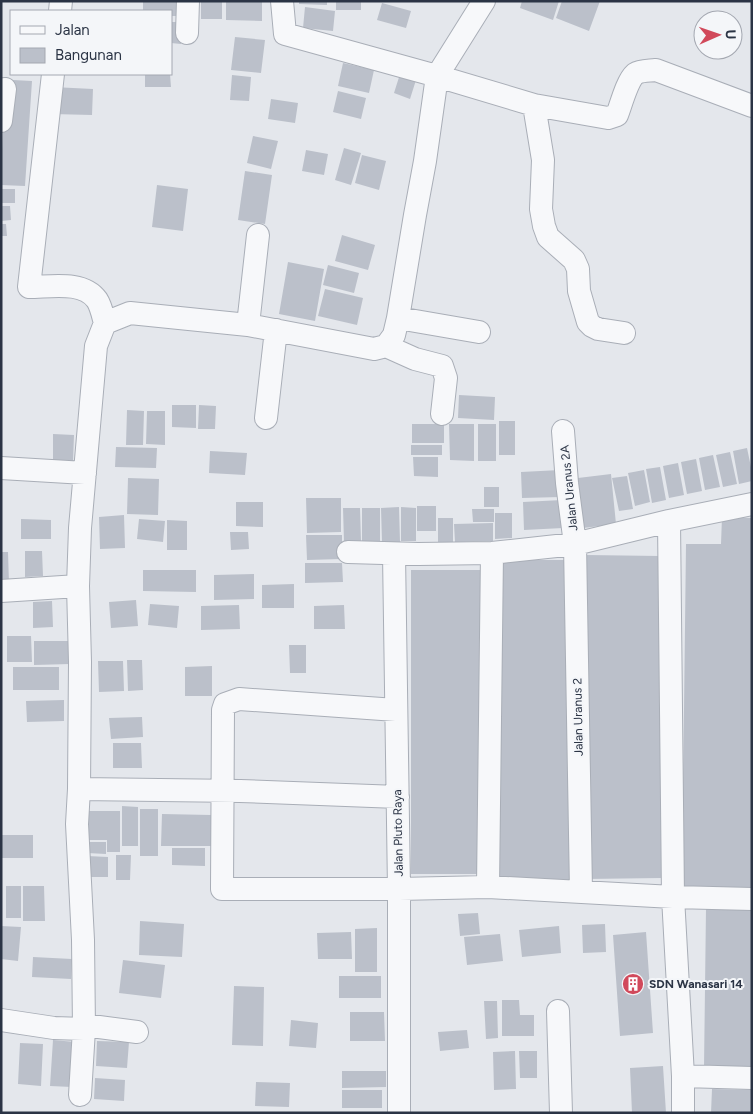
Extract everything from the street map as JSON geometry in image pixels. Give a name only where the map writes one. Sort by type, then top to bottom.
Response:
[{"type":"street","points":[[187,33],[188,1]]},
{"type":"street","points":[[282,1],[276,33],[437,76],[534,105],[608,118],[617,115],[630,81],[636,74],[656,70],[752,106]]},
{"type":"street","points":[[386,346],[394,335],[398,318],[425,161],[437,76],[484,1]]},
{"type":"street","points":[[53,75],[29,287],[80,288],[90,293],[97,300],[105,322],[96,346],[80,528],[78,586],[80,662],[79,789],[76,824],[83,940],[84,1027],[80,1095]]},
{"type":"street","points":[[1,121],[5,89]]},
{"type":"street","points":[[534,105],[543,160],[541,209],[548,237],[574,260],[578,269],[580,291],[588,322],[598,329],[624,333]]},
{"type":"street","points":[[248,325],[258,235]]},
{"type":"street","points":[[105,322],[130,313],[248,325],[374,349],[386,346],[415,359],[442,366],[446,378],[442,414]]},
{"type":"street","points":[[398,318],[479,332]]},
{"type":"street","points":[[266,418],[276,330]]},
{"type":"street","name":"Jalan Uranus 2A","points":[[564,431],[567,484],[575,544]]},
{"type":"street","points":[[1,468],[85,472]]},
{"type":"street","points":[[348,552],[394,554],[492,552],[575,544],[669,521],[752,504]]},
{"type":"street","points":[[669,521],[673,897],[683,1076],[683,1113]]},
{"type":"street","name":"Jalan Uranus 2","points":[[575,544],[581,891]]},
{"type":"street","points":[[488,886],[492,552]]},
{"type":"street","name":"Jalan Pluto Raya","points":[[394,554],[399,889],[399,1113]]},
{"type":"street","points":[[1,591],[78,586]]},
{"type":"street","points":[[396,710],[239,699],[231,700],[225,704],[223,710],[222,889],[399,889],[488,886],[752,900]]},
{"type":"street","points":[[79,789],[223,791],[398,797]]},
{"type":"street","points":[[558,1012],[561,1113]]},
{"type":"street","points":[[1,1020],[54,1028],[84,1027],[137,1032]]},
{"type":"street","points":[[683,1076],[752,1078]]},
{"type":"building","points":[[143,1],[180,1],[181,16],[172,16],[172,10],[143,10]]},
{"type":"building","points":[[201,1],[222,1],[222,19],[201,19]]},
{"type":"building","points":[[226,1],[262,1],[262,21],[226,20]]},
{"type":"building","points":[[299,1],[327,1],[327,5],[299,4]]},
{"type":"building","points":[[336,1],[361,1],[361,10],[336,10]]},
{"type":"building","points":[[522,1],[559,1],[553,20],[520,8]]},
{"type":"building","points":[[562,1],[600,1],[589,31],[556,18]]},
{"type":"building","points":[[382,3],[411,11],[406,28],[377,20]]},
{"type":"building","points":[[305,7],[335,11],[333,31],[303,28]]},
{"type":"building","points":[[172,22],[182,22],[181,44],[172,43]]},
{"type":"building","points":[[235,37],[265,40],[261,73],[231,70]]},
{"type":"building","points":[[343,63],[374,70],[369,93],[338,86]]},
{"type":"building","points":[[400,74],[416,80],[410,99],[394,93]]},
{"type":"building","points":[[145,75],[170,75],[171,87],[145,87]]},
{"type":"building","points":[[232,75],[251,77],[249,101],[230,100]]},
{"type":"building","points":[[13,80],[32,81],[25,186],[1,185],[3,115],[10,115]]},
{"type":"building","points":[[53,87],[93,89],[92,115],[52,114]]},
{"type":"building","points":[[338,91],[366,98],[361,119],[333,112]]},
{"type":"building","points":[[271,99],[298,103],[295,123],[268,119]]},
{"type":"building","points":[[253,136],[278,141],[271,169],[247,163]]},
{"type":"building","points":[[344,148],[361,153],[351,185],[335,180]]},
{"type":"building","points":[[306,150],[328,154],[324,175],[302,171]]},
{"type":"building","points":[[362,155],[386,161],[379,190],[355,183]]},
{"type":"building","points":[[245,171],[272,175],[265,224],[238,220]]},
{"type":"building","points":[[157,185],[188,189],[183,231],[152,227]]},
{"type":"building","points":[[1,189],[15,189],[15,203],[1,203]]},
{"type":"building","points":[[1,206],[10,206],[11,220],[1,221]]},
{"type":"building","points":[[1,224],[6,224],[7,236],[1,236]]},
{"type":"building","points":[[342,235],[375,245],[368,270],[335,261]]},
{"type":"building","points":[[288,262],[324,269],[315,321],[279,314]]},
{"type":"building","points":[[328,265],[359,273],[354,293],[323,285]]},
{"type":"building","points":[[325,289],[363,298],[357,325],[318,316]]},
{"type":"building","points":[[459,395],[495,397],[494,420],[458,418]]},
{"type":"building","points":[[172,405],[196,405],[196,428],[172,427]]},
{"type":"building","points":[[199,405],[216,406],[215,429],[198,429]]},
{"type":"building","points":[[127,410],[144,411],[143,445],[126,445]]},
{"type":"building","points":[[147,411],[165,411],[165,445],[146,444]]},
{"type":"building","points":[[499,421],[515,421],[515,455],[499,455]]},
{"type":"building","points":[[412,424],[444,424],[444,443],[412,443]]},
{"type":"building","points":[[449,424],[474,424],[474,461],[450,460]]},
{"type":"building","points":[[478,424],[496,424],[496,461],[478,461]]},
{"type":"building","points":[[53,434],[74,435],[73,462],[53,461]]},
{"type":"building","points":[[411,445],[442,445],[442,455],[411,455]]},
{"type":"building","points":[[116,447],[157,448],[156,468],[115,467]]},
{"type":"building","points":[[747,448],[752,481],[739,484],[733,451]]},
{"type":"building","points":[[210,451],[247,453],[245,475],[209,473]]},
{"type":"building","points":[[730,452],[737,484],[723,487],[716,455]]},
{"type":"building","points":[[713,455],[720,487],[705,490],[699,458]]},
{"type":"building","points":[[413,457],[438,457],[438,477],[414,476]]},
{"type":"building","points":[[696,459],[702,491],[687,494],[681,462]]},
{"type":"building","points":[[678,463],[684,495],[669,498],[663,466]]},
{"type":"building","points":[[660,467],[666,500],[652,503],[646,469]]},
{"type":"building","points":[[560,470],[561,497],[522,498],[521,472]]},
{"type":"building","points":[[644,470],[650,502],[635,506],[628,473]]},
{"type":"building","points":[[611,474],[616,524],[583,528],[578,478]]},
{"type":"building","points":[[627,476],[633,509],[619,511],[612,478]]},
{"type":"building","points":[[128,478],[159,479],[158,515],[127,514]]},
{"type":"building","points":[[484,487],[499,487],[499,507],[484,507]]},
{"type":"building","points":[[306,498],[341,498],[341,532],[307,533]]},
{"type":"building","points":[[562,500],[563,528],[524,530],[523,502]]},
{"type":"building","points":[[236,502],[263,502],[263,527],[236,526]]},
{"type":"building","points":[[417,506],[436,506],[436,531],[417,531]]},
{"type":"building","points":[[399,507],[400,542],[382,542],[381,508]]},
{"type":"building","points":[[401,507],[416,508],[416,541],[401,541]]},
{"type":"building","points":[[343,508],[360,508],[361,542],[344,542]]},
{"type":"building","points":[[362,508],[380,508],[380,542],[362,542]]},
{"type":"building","points":[[472,509],[494,509],[494,522],[473,522]]},
{"type":"building","points":[[495,513],[512,513],[512,538],[495,539]]},
{"type":"building","points":[[124,515],[125,548],[100,549],[99,517]]},
{"type":"building","points":[[722,517],[752,518],[752,894],[684,892],[683,793],[686,544],[721,544]]},
{"type":"building","points":[[438,518],[453,518],[453,543],[438,543]]},
{"type":"building","points":[[21,519],[51,520],[51,539],[21,539]]},
{"type":"building","points":[[139,519],[165,521],[163,542],[137,539]]},
{"type":"building","points":[[167,520],[187,521],[187,550],[167,550]]},
{"type":"building","points":[[493,523],[493,541],[455,542],[454,524]]},
{"type":"building","points":[[230,532],[248,532],[249,549],[231,550]]},
{"type":"building","points":[[306,535],[342,535],[342,559],[307,560]]},
{"type":"building","points":[[25,551],[42,551],[43,576],[25,577]]},
{"type":"building","points":[[1,552],[8,552],[9,584],[1,584]]},
{"type":"building","points":[[586,555],[660,556],[661,878],[586,879]]},
{"type":"building","points":[[495,560],[570,560],[570,883],[496,883]]},
{"type":"building","points":[[305,563],[342,563],[343,582],[305,583]]},
{"type":"building","points":[[143,570],[196,570],[196,592],[143,591]]},
{"type":"building","points":[[411,570],[485,570],[485,874],[411,874]]},
{"type":"building","points":[[254,574],[254,599],[214,600],[214,575]]},
{"type":"building","points":[[294,584],[294,608],[262,608],[262,585]]},
{"type":"building","points":[[136,600],[138,626],[111,628],[109,602]]},
{"type":"building","points":[[52,601],[53,627],[33,628],[33,602]]},
{"type":"building","points":[[150,604],[179,606],[177,628],[148,625]]},
{"type":"building","points":[[239,605],[240,629],[201,630],[201,606]]},
{"type":"building","points":[[344,605],[345,629],[314,629],[314,606]]},
{"type":"building","points":[[7,636],[31,636],[32,662],[7,662]]},
{"type":"building","points":[[34,641],[69,641],[70,664],[34,665]]},
{"type":"building","points":[[289,645],[306,645],[306,673],[290,673]]},
{"type":"building","points":[[127,660],[142,660],[143,690],[128,691]]},
{"type":"building","points":[[98,661],[123,661],[124,691],[99,692]]},
{"type":"building","points":[[212,666],[212,696],[185,696],[185,667]]},
{"type":"building","points":[[13,667],[59,667],[59,690],[13,690]]},
{"type":"building","points":[[64,700],[64,721],[27,722],[26,701]]},
{"type":"building","points":[[142,717],[143,737],[111,739],[109,718]]},
{"type":"building","points":[[113,743],[141,743],[142,768],[113,768]]},
{"type":"building","points":[[122,806],[138,807],[138,846],[122,846]]},
{"type":"building","points":[[140,809],[158,809],[158,856],[140,856]]},
{"type":"building","points":[[88,811],[120,811],[120,852],[107,852],[107,840],[88,840]]},
{"type":"building","points":[[162,814],[211,815],[211,846],[161,846]]},
{"type":"building","points":[[1,835],[33,835],[33,858],[1,858]]},
{"type":"building","points":[[87,842],[106,842],[106,854],[87,853]]},
{"type":"building","points":[[172,848],[205,848],[205,866],[172,865]]},
{"type":"building","points":[[116,855],[131,855],[130,880],[116,880]]},
{"type":"building","points":[[87,856],[108,857],[108,877],[87,877]]},
{"type":"building","points":[[6,886],[21,886],[21,918],[6,918]]},
{"type":"building","points":[[23,886],[44,886],[45,921],[23,921]]},
{"type":"building","points":[[706,908],[752,908],[752,1069],[704,1068]]},
{"type":"building","points":[[478,913],[480,934],[460,936],[458,914]]},
{"type":"building","points":[[140,921],[184,924],[182,957],[139,955]]},
{"type":"building","points":[[605,924],[606,952],[583,953],[582,925]]},
{"type":"building","points":[[1,926],[21,927],[18,961],[1,959]]},
{"type":"building","points":[[559,926],[561,953],[522,957],[519,930]]},
{"type":"building","points":[[377,928],[377,972],[355,972],[355,929]]},
{"type":"building","points":[[351,932],[352,959],[318,959],[317,933]]},
{"type":"building","name":"SDN Wanasari 14","points":[[646,932],[653,1033],[620,1036],[613,935]]},
{"type":"building","points":[[500,934],[503,961],[467,965],[464,937]]},
{"type":"building","points":[[33,957],[72,959],[71,979],[32,977]]},
{"type":"building","points":[[123,960],[165,965],[161,998],[119,993]]},
{"type":"building","points":[[339,976],[381,976],[381,998],[339,998]]},
{"type":"building","points":[[234,986],[264,987],[263,1046],[232,1045]]},
{"type":"building","points":[[502,1000],[519,1000],[520,1015],[534,1015],[534,1036],[502,1036]]},
{"type":"building","points":[[484,1001],[497,1001],[498,1038],[486,1039]]},
{"type":"building","points":[[350,1012],[384,1012],[385,1041],[350,1041]]},
{"type":"building","points":[[291,1020],[318,1023],[316,1048],[289,1046]]},
{"type":"building","points":[[467,1030],[469,1048],[440,1051],[438,1032]]},
{"type":"building","points":[[53,1040],[75,1042],[72,1087],[50,1086]]},
{"type":"building","points":[[97,1041],[129,1042],[127,1068],[96,1066]]},
{"type":"building","points":[[20,1043],[43,1044],[41,1086],[18,1084]]},
{"type":"building","points":[[515,1051],[516,1089],[494,1090],[493,1052]]},
{"type":"building","points":[[519,1051],[537,1051],[537,1078],[520,1078]]},
{"type":"building","points":[[663,1066],[666,1113],[632,1113],[630,1068]]},
{"type":"building","points":[[342,1071],[386,1071],[386,1087],[342,1088]]},
{"type":"building","points":[[95,1078],[125,1080],[124,1101],[94,1099]]},
{"type":"building","points":[[256,1082],[290,1083],[289,1107],[255,1106]]},
{"type":"building","points":[[712,1089],[752,1090],[752,1113],[711,1113]]},
{"type":"building","points":[[342,1090],[382,1090],[382,1108],[342,1108]]},
{"type":"place","name":"SDN Wanasari 14","points":[[633,984]]}]
